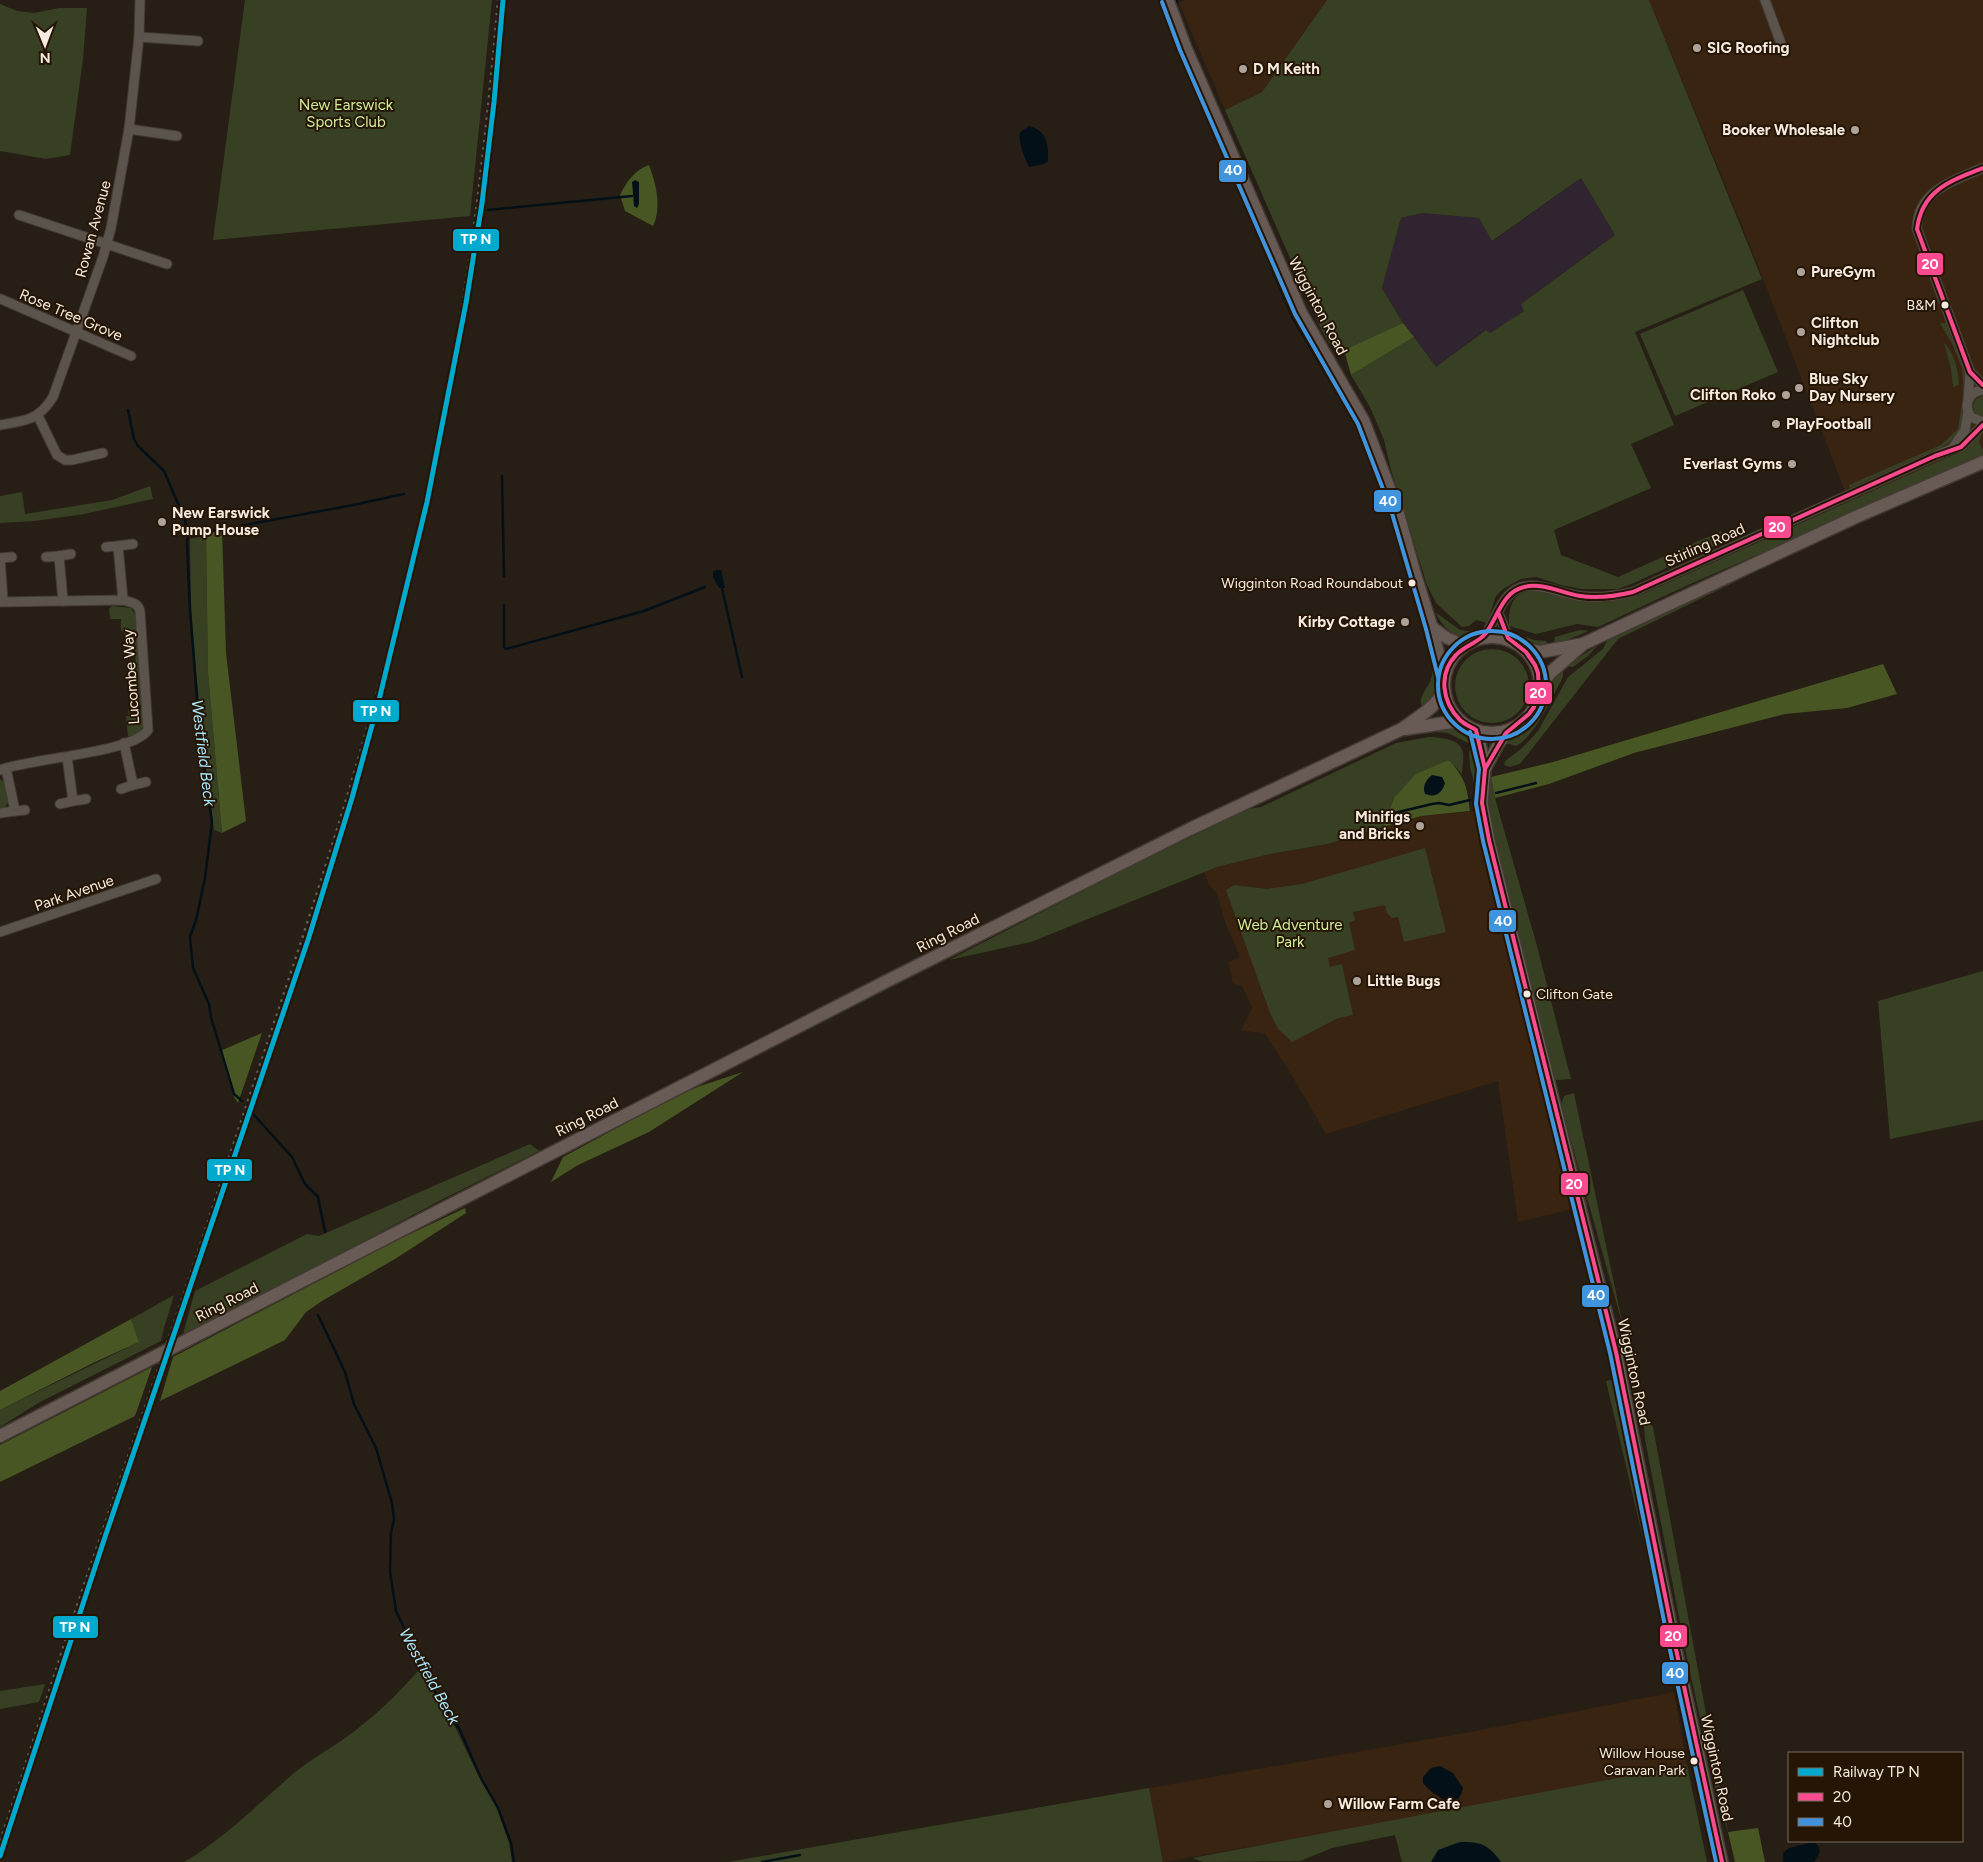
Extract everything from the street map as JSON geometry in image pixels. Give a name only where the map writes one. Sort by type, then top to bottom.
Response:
[{"type":"highway","points":[[1462,723],[1447,703],[1444,691],[1444,676],[1451,659],[1464,646],[1483,637],[1496,637],[1508,640],[1524,649],[1540,652],[1582,644],[1858,516],[1983,462]]},
{"type":"highway","points":[[1540,686],[1550,673],[1582,644]]},
{"type":"highway","points":[[1402,729],[1452,722],[1462,723],[1476,730],[1493,732],[1510,729],[1522,722],[1531,712],[1537,700],[1540,686],[1536,666],[1524,649]]},
{"type":"highway","points":[[1402,729],[1433,707],[1444,691]]},
{"type":"highway","name":"Ring Road","points":[[0,1436],[885,982],[1190,830],[1402,729]]},
{"type":"main road","name":"Wigginton Road","points":[[1168,0],[1189,56],[1301,312],[1364,421],[1397,508],[1444,676]]},
{"type":"main road","points":[[1432,628],[1464,646]]},
{"type":"main road","points":[[1485,769],[1499,743],[1510,729]]},
{"type":"main road","points":[[1476,730],[1485,769]]},
{"type":"main road","name":"Wigginton Road","points":[[1485,769],[1482,803],[1489,840],[1616,1352],[1674,1640],[1722,1862]]},
{"type":"street","name":"Rowan Avenue","points":[[38,416],[53,397],[107,244],[129,129],[139,37],[140,0]]},
{"type":"street","points":[[1765,0],[1784,49]]},
{"type":"street","points":[[139,37],[198,41]]},
{"type":"street","points":[[129,129],[177,136]]},
{"type":"street","points":[[1983,168],[1951,181],[1934,192],[1924,204],[1917,222],[1918,237],[1970,372],[1983,385]]},
{"type":"street","points":[[19,215],[167,264]]},
{"type":"street","name":"Rose Tree Grove","points":[[1,298],[131,356]]},
{"type":"street","points":[[1952,449],[1965,430],[1970,372]]},
{"type":"street","points":[[1968,399],[1976,392],[1983,390]]},
{"type":"street","points":[[1968,412],[1975,420],[1983,424]]},
{"type":"street","points":[[0,425],[38,416],[57,455],[65,460],[103,453]]},
{"type":"street","name":"Stirling Road","points":[[1483,637],[1502,604],[1510,594],[1520,587],[1541,587],[1566,594],[1589,597],[1633,592],[1952,449],[1961,447],[1983,424]]},
{"type":"street","points":[[106,547],[132,544]]},
{"type":"street","points":[[12,557],[0,558],[1,602],[123,600],[118,546]]},
{"type":"street","points":[[46,557],[71,554]]},
{"type":"street","points":[[59,556],[63,601]]},
{"type":"street","name":"Lucombe Way","points":[[3,769],[67,757],[139,740],[148,730],[140,608],[133,602],[123,600]]},
{"type":"street","points":[[1498,612],[1508,640]]},
{"type":"street","points":[[124,744],[134,786]]},
{"type":"street","points":[[67,757],[73,801]]},
{"type":"street","points":[[3,769],[15,811]]},
{"type":"street","points":[[121,789],[146,782]]},
{"type":"street","points":[[60,804],[86,799]]},
{"type":"street","points":[[0,813],[25,810]]},
{"type":"street","name":"Park Avenue","points":[[0,932],[156,879]]},
{"type":"shaded area","name":"D M Keith","points":[[1185,0],[1327,0],[1262,92],[1225,110],[1179,3]]},
{"type":"shaded area","points":[[1649,0],[1983,0],[1983,451],[1851,507],[1751,248]]},
{"type":"shaded area","points":[[1029,126],[1043,134],[1047,144],[1048,161],[1044,164],[1029,167],[1022,150],[1020,132]]},
{"type":"shaded area","points":[[1581,178],[1615,235],[1522,303],[1524,311],[1490,333],[1485,330],[1436,367],[1403,323],[1382,288],[1401,218],[1422,213],[1479,218],[1493,241]]},
{"type":"shaded area","points":[[635,180],[639,182],[639,204],[637,208],[634,206],[632,182]]},
{"type":"shaded area","points":[[721,570],[725,588],[719,588],[713,577],[713,572]]},
{"type":"shaded area","points":[[1432,775],[1442,777],[1445,783],[1438,794],[1425,794],[1424,786]]},
{"type":"shaded area","points":[[1489,810],[1552,1072],[1589,1205],[1518,1222],[1498,1081],[1326,1134],[1265,1034],[1241,1030],[1252,1008],[1242,986],[1233,983],[1228,962],[1240,957],[1225,922],[1217,894],[1209,885],[1204,872],[1270,854],[1328,844],[1421,816]]},
{"type":"shaded area","points":[[1674,1692],[1687,1765],[1458,1810],[1163,1862],[1149,1788],[1470,1732]]},
{"type":"shaded area","points":[[1440,1766],[1453,1773],[1463,1788],[1456,1800],[1451,1801],[1438,1796],[1423,1783],[1423,1777],[1431,1768]]},
{"type":"shaded area","points":[[1460,1842],[1484,1845],[1501,1862],[1431,1862],[1438,1850]]},
{"type":"shaded area","points":[[1815,1843],[1820,1850],[1814,1862],[1783,1862],[1783,1853],[1789,1848]]},
{"type":"green space","name":"New Earswick Sports Club","points":[[245,0],[492,0],[470,216],[213,240]]},
{"type":"green space","points":[[1327,0],[1649,0],[1762,279],[1635,332],[1674,425],[1631,444],[1651,488],[1554,530],[1561,555],[1618,577],[1721,531],[1725,539],[1723,542],[1618,589],[1581,589],[1536,577],[1521,579],[1503,589],[1496,596],[1487,623],[1476,620],[1469,626],[1462,627],[1436,603],[1427,585],[1391,470],[1384,440],[1370,407],[1351,375],[1414,337],[1436,367],[1486,330],[1490,333],[1524,311],[1521,304],[1615,235],[1581,178],[1492,241],[1479,218],[1422,213],[1401,218],[1382,288],[1403,323],[1344,350],[1329,343],[1322,331],[1225,110],[1262,92]]},
{"type":"green space","points":[[0,4],[17,11],[34,13],[59,8],[87,8],[83,59],[70,155],[46,159],[0,151]]},
{"type":"green space","points":[[649,165],[656,188],[658,203],[653,226],[625,211],[620,195],[632,177]]},
{"type":"green space","points":[[1743,290],[1778,372],[1675,416],[1640,334]]},
{"type":"green space","points":[[1403,323],[1414,337],[1351,375],[1344,350]]},
{"type":"green space","points":[[1940,323],[1946,323],[1949,328],[1960,353],[1964,369],[1966,409],[1960,432],[1954,439],[1942,447],[1850,488],[1849,485],[1941,445],[1958,429],[1964,391],[1962,368],[1952,344]]},
{"type":"green space","points":[[1944,343],[1951,352],[1957,368],[1959,385],[1953,387],[1951,369]]},
{"type":"green space","points":[[1983,396],[1983,417],[1974,412],[1973,405],[1976,399]]},
{"type":"green space","points":[[1983,430],[1979,443],[1983,450],[1983,456],[1688,585],[1598,627],[1577,624],[1536,634],[1509,626],[1512,603],[1522,593],[1540,591],[1572,599],[1588,600],[1638,596],[1964,450]]},
{"type":"green space","points":[[150,486],[153,499],[84,514],[35,521],[0,523],[0,496],[22,492],[25,514],[112,500]]},
{"type":"green space","points":[[222,530],[226,653],[246,821],[222,833],[208,673],[206,539],[207,533]]},
{"type":"green space","points":[[199,537],[206,539],[208,673],[222,833],[214,830],[202,739],[191,610],[190,539]]},
{"type":"green space","points":[[1751,574],[1618,639],[1520,764],[1510,767],[1504,765],[1505,761],[1522,748],[1538,731],[1568,677],[1603,649],[1609,637]]},
{"type":"green space","points":[[112,606],[131,608],[136,616],[137,635],[124,636],[124,631],[121,631],[121,619],[110,619],[109,609]]},
{"type":"green space","points":[[1435,612],[1460,630],[1469,631],[1484,628],[1469,636],[1462,637],[1450,631]]},
{"type":"green space","points":[[1580,630],[1589,631],[1554,645],[1555,637]]},
{"type":"green space","points":[[1511,632],[1534,640],[1546,641],[1550,646],[1528,645],[1519,641]]},
{"type":"green space","points":[[134,640],[138,640],[142,705],[139,706]]},
{"type":"green space","points":[[1431,645],[1438,671],[1438,684],[1431,699],[1424,708],[1421,704],[1421,698],[1430,682],[1433,664]]},
{"type":"green space","points":[[1598,645],[1588,656],[1573,667],[1566,666]]},
{"type":"green space","points":[[1492,649],[1506,652],[1518,660],[1526,672],[1529,686],[1526,700],[1518,712],[1506,720],[1492,723],[1478,720],[1466,712],[1458,700],[1455,686],[1458,672],[1466,660],[1478,652]]},
{"type":"green space","points":[[1883,664],[1897,694],[1847,708],[1785,714],[1634,753],[1549,784],[1495,798],[1491,777],[1553,762]]},
{"type":"green space","points":[[1563,667],[1563,676],[1560,683],[1529,735],[1516,746],[1505,743],[1529,723],[1537,712],[1547,685]]},
{"type":"green space","points":[[143,709],[143,723],[140,732],[138,735],[128,736],[126,716],[129,716],[128,710]]},
{"type":"green space","points":[[1444,727],[1466,732],[1474,743],[1470,744],[1448,733],[1434,732],[1432,729]]},
{"type":"green space","points":[[1429,737],[1449,740],[1458,744],[1463,753],[1462,774],[1449,760],[1394,798],[1383,827],[1328,844],[1270,854],[1217,867],[1031,942],[949,960],[1248,809],[1261,807],[1396,743]]},
{"type":"green space","points":[[1476,747],[1475,787],[1470,767],[1469,751]]},
{"type":"green space","points":[[1449,760],[1465,784],[1470,811],[1421,816],[1383,827],[1394,798],[1416,774]]},
{"type":"green space","points":[[1491,777],[1495,798],[1537,946],[1571,1079],[1556,1080],[1552,1072],[1492,833],[1487,793]]},
{"type":"green space","points":[[0,779],[5,782],[9,801],[0,810]]},
{"type":"green space","name":"Web Adventure Park","points":[[1425,848],[1446,932],[1404,942],[1398,917],[1392,918],[1387,913],[1385,905],[1353,912],[1355,920],[1349,923],[1355,950],[1328,958],[1330,967],[1342,964],[1353,1015],[1338,1018],[1292,1042],[1278,1029],[1270,1013],[1226,890],[1234,885],[1267,889],[1302,884]]},
{"type":"green space","points":[[1983,971],[1983,1120],[1890,1139],[1878,1001]]},
{"type":"green space","points":[[262,1033],[238,1103],[234,1097],[220,1051]]},
{"type":"green space","points":[[743,1072],[649,1132],[578,1165],[551,1182],[563,1157],[674,1097]]},
{"type":"green space","points":[[1574,1093],[1623,1326],[1561,1105],[1564,1096]]},
{"type":"green space","points":[[530,1144],[539,1151],[443,1199],[219,1318],[183,1334],[195,1291],[307,1234],[319,1236]]},
{"type":"green space","points":[[465,1208],[466,1213],[395,1259],[306,1312],[285,1340],[160,1401],[173,1357],[393,1242]]},
{"type":"green space","points":[[174,1295],[161,1341],[40,1402],[0,1427],[0,1410],[139,1342],[131,1319]]},
{"type":"green space","points":[[131,1319],[139,1342],[0,1410],[0,1391]]},
{"type":"green space","points":[[152,1367],[135,1416],[0,1482],[0,1445]]},
{"type":"green space","points":[[1615,1379],[1664,1637],[1606,1381]]},
{"type":"green space","points":[[1643,1414],[1653,1427],[1728,1832],[1718,1800],[1685,1649],[1645,1439]]},
{"type":"green space","points":[[418,1671],[423,1675],[456,1729],[480,1779],[497,1808],[509,1843],[512,1862],[184,1862],[227,1832],[300,1768],[365,1723]]},
{"type":"green space","points":[[45,1684],[39,1702],[0,1709],[0,1691]]},
{"type":"green space","points":[[1687,1765],[1707,1862],[1402,1862],[1395,1835],[1332,1848],[1300,1861],[1203,1862],[1192,1858]]},
{"type":"green space","points":[[1149,1788],[1163,1862],[728,1862],[751,1858]]},
{"type":"green space","points":[[1758,1828],[1765,1862],[1735,1862],[1728,1832]]},
{"type":"waterway","points":[[488,210],[632,196]]},
{"type":"waterway","points":[[1273,271],[1293,318],[1339,396]]},
{"type":"waterway","name":"Westfield Beck","points":[[128,410],[134,439],[138,446],[164,471],[185,520],[188,534],[190,609],[200,738],[212,822],[205,878],[196,920],[190,937],[193,968],[209,1004],[211,1017],[234,1094],[242,1101]]},
{"type":"waterway","points":[[502,476],[504,576]]},
{"type":"waterway","points":[[196,534],[404,494]]},
{"type":"waterway","points":[[504,605],[504,647],[506,649],[644,611],[705,587]]},
{"type":"waterway","points":[[722,588],[742,677]]},
{"type":"waterway","points":[[1496,793],[1536,783]]},
{"type":"waterway","points":[[1390,814],[1432,804],[1449,805],[1470,800]]},
{"type":"waterway","name":"Westfield Beck","points":[[254,1115],[292,1157],[305,1184],[318,1197],[325,1232]]},
{"type":"waterway","name":"Westfield Beck","points":[[318,1315],[345,1372],[354,1404],[376,1448],[392,1503],[394,1519],[391,1533],[390,1571],[396,1611],[408,1636],[413,1652],[447,1713],[459,1728],[481,1778],[498,1808],[511,1843],[514,1862]]},
{"type":"waterway","points":[[762,1862],[800,1855]]},
{"type":"railway","points":[[0,1841],[73,1617],[305,929],[367,729],[413,550],[449,381],[468,267],[479,184],[498,0]]},
{"type":"transit line","points":[[0,1856],[105,1537],[308,940],[352,798],[379,700],[427,502],[466,303],[482,203],[494,102],[503,0]]},
{"type":"transit line","name":"40","points":[[1162,2],[1180,50],[1295,314],[1358,424],[1391,510],[1438,677]]},
{"type":"transit line","name":"20","points":[[1983,168],[1949,183],[1931,196],[1920,216],[1917,229],[1970,372],[1983,385]]},
{"type":"transit line","name":"20","points":[[1722,1862],[1674,1640],[1616,1352],[1489,840],[1482,803],[1485,769],[1476,730],[1462,721],[1449,705],[1444,688],[1446,671],[1456,655],[1483,636],[1505,600],[1517,590],[1524,587],[1538,586],[1580,596],[1593,597],[1614,596],[1633,592],[1935,456],[1961,447],[1983,425]]},
{"type":"transit line","name":"20","points":[[1485,769],[1506,733],[1529,714],[1534,707],[1539,691],[1538,673],[1535,665],[1526,652],[1508,638],[1498,612]]},
{"type":"transit line","name":"40","points":[[1492,631],[1513,635],[1530,647],[1542,664],[1546,685],[1542,706],[1530,723],[1513,735],[1492,739],[1471,735],[1454,723],[1442,706],[1438,685],[1442,664],[1454,647],[1471,635],[1492,631]]},
{"type":"transit line","name":"40","points":[[1470,732],[1479,769],[1476,804],[1483,841],[1610,1353],[1668,1641],[1716,1862]]},
{"type":"place","name":"SIG Roofing","points":[[1697,48]]},
{"type":"place","name":"D M Keith","points":[[1243,69]]},
{"type":"place","name":"Booker Wholesale","points":[[1855,130]]},
{"type":"place","name":"PureGym","points":[[1801,272]]},
{"type":"place","name":"B&M","points":[[1945,305]]},
{"type":"place","name":"Clifton Nightclub","points":[[1801,332]]},
{"type":"place","name":"Blue Sky Day Nursery","points":[[1799,388]]},
{"type":"place","name":"Clifton Roko","points":[[1786,395]]},
{"type":"place","name":"PlayFootball","points":[[1776,424]]},
{"type":"place","name":"Everlast Gyms","points":[[1792,464]]},
{"type":"place","name":"New Earswick Pump House","points":[[162,522]]},
{"type":"place","name":"Wigginton Road Roundabout","points":[[1412,583]]},
{"type":"place","name":"Kirby Cottage","points":[[1405,622]]},
{"type":"place","name":"Minifigs and Bricks","points":[[1420,826]]},
{"type":"place","name":"Little Bugs","points":[[1357,981]]},
{"type":"place","name":"Clifton Gate","points":[[1527,994]]},
{"type":"place","name":"Willow House Caravan Park","points":[[1694,1761]]},
{"type":"place","name":"Willow Farm Cafe","points":[[1328,1804]]}]
